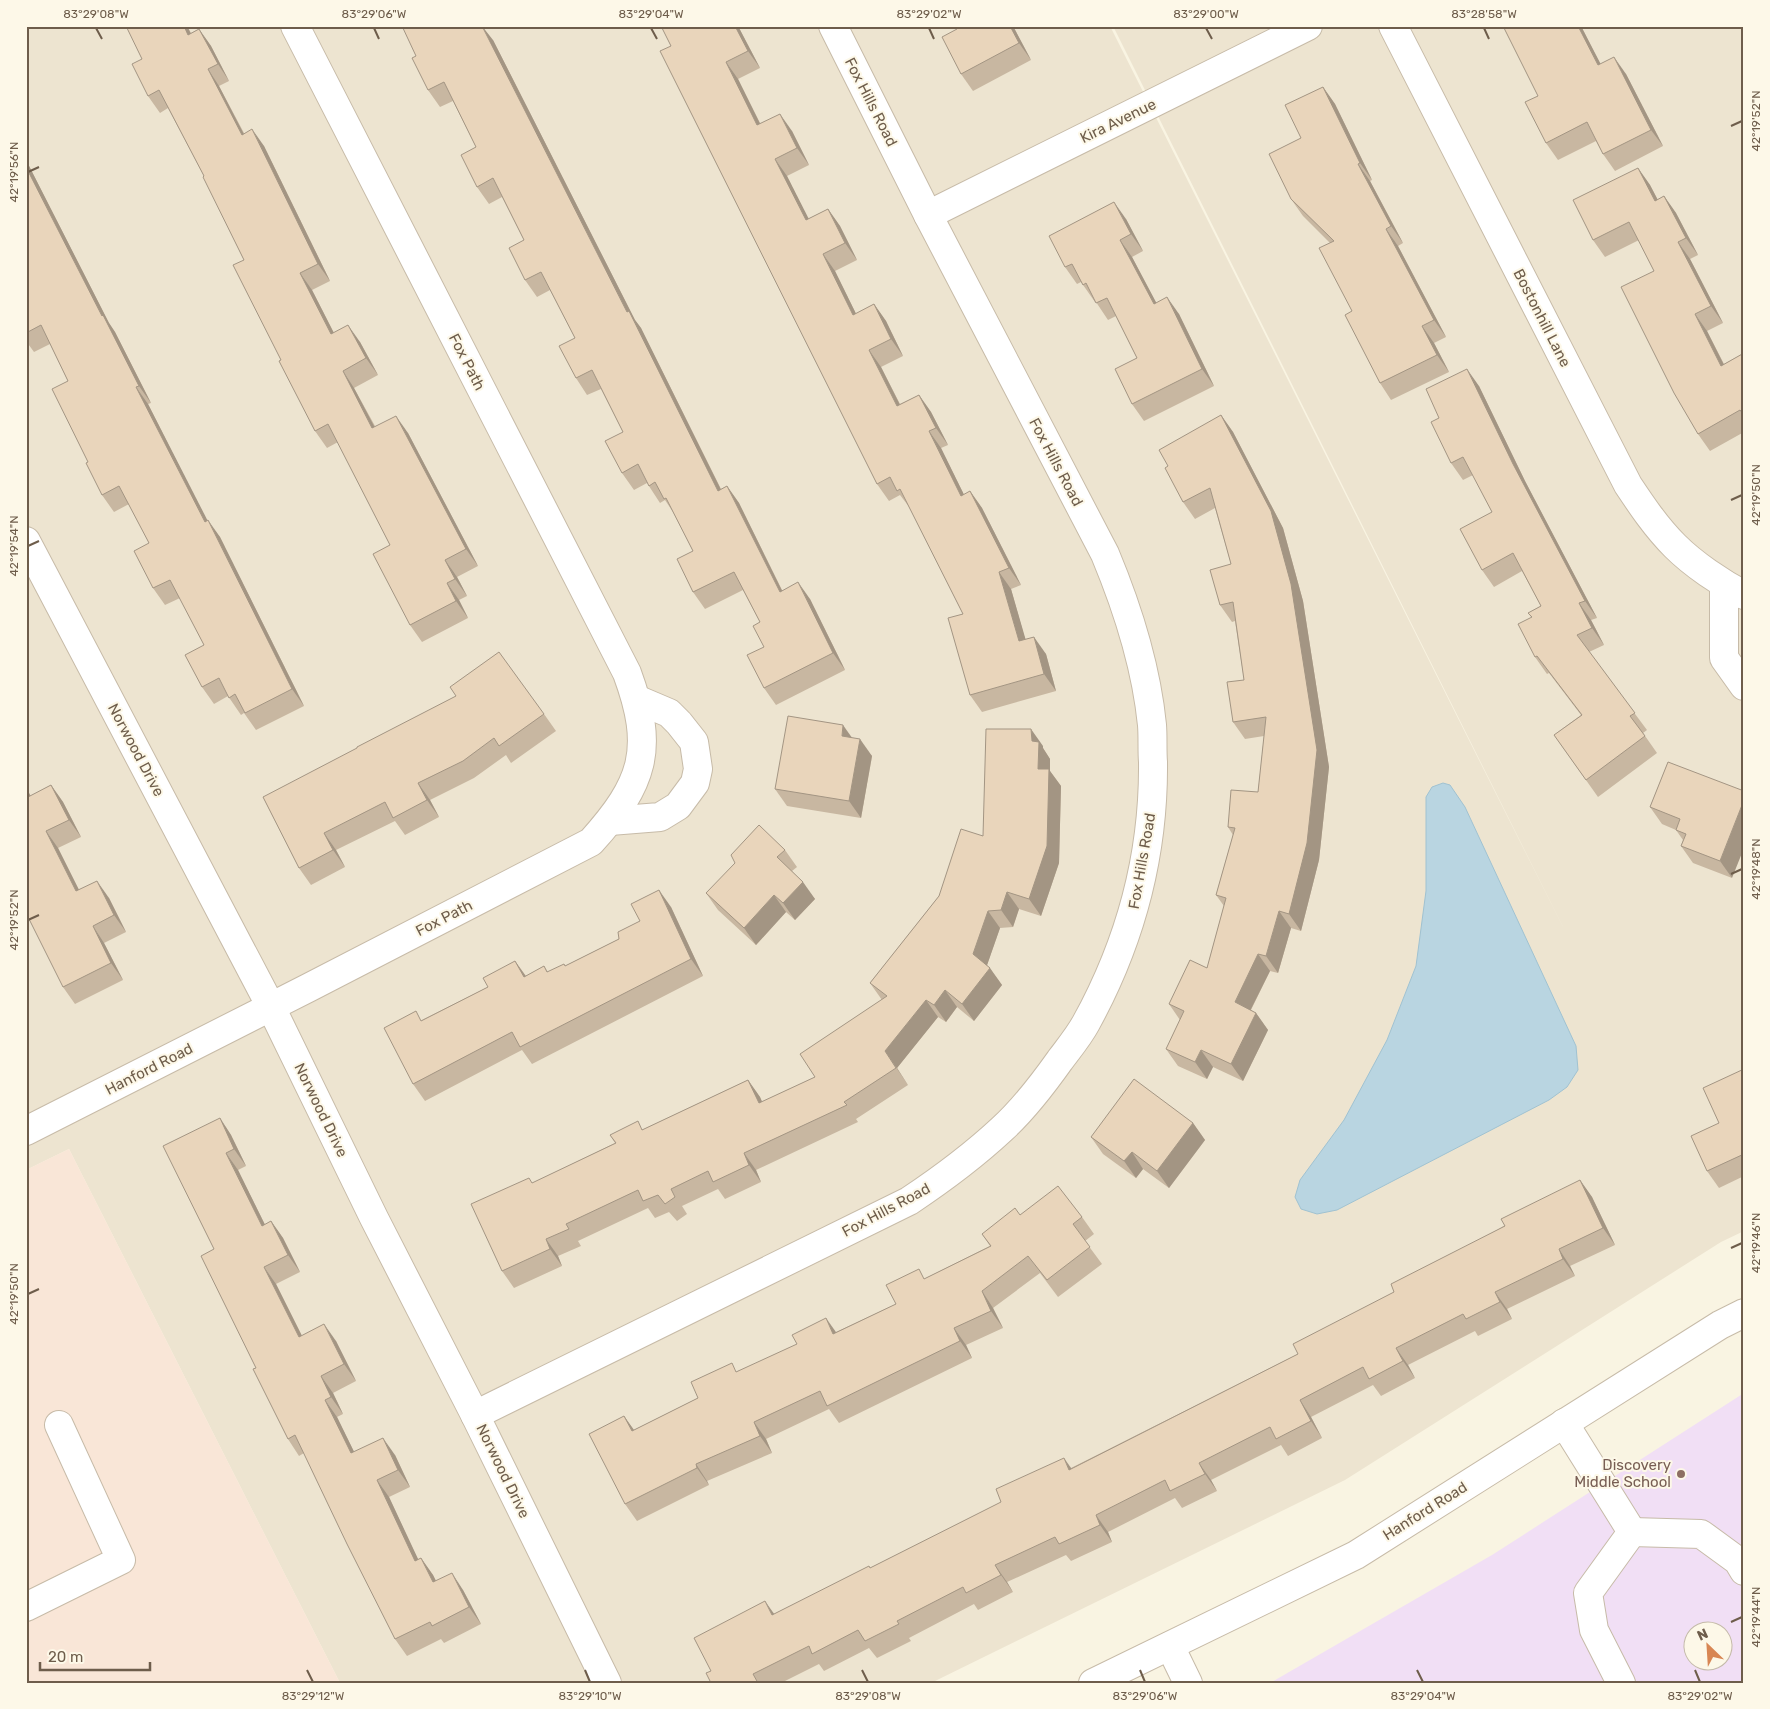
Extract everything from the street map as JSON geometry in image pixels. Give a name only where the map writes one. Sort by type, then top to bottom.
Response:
[{"type":"street","name":"Fox Path","points":[[271,1007],[591,842],[610,821],[634,783],[642,749],[641,727],[636,698],[627,673],[295,26]]},
{"type":"street","name":"Fox Hills Road","points":[[475,1415],[910,1201],[947,1176],[1003,1129],[1043,1084],[1085,1024],[1118,957],[1133,916],[1143,872],[1153,799],[1152,725],[1140,652],[1122,595],[1105,554],[928,215],[832,26]]},
{"type":"street","name":"Kira Avenue","points":[[928,215],[1308,26]]},
{"type":"street","name":"Bostonhill Lane","points":[[1392,26],[1628,484],[1650,517],[1676,546],[1734,590],[1724,658],[1744,686]]},
{"type":"street","name":"Norwood Drive","points":[[26,541],[271,1007],[374,1218],[475,1415],[607,1683]]},
{"type":"street","points":[[610,821],[660,817],[678,806],[695,783],[698,769],[694,742],[679,723],[669,713],[636,698]]},
{"type":"street","name":"Hanford Road","points":[[26,1130],[271,1007]]},
{"type":"street","name":"Hanford Road","points":[[1093,1683],[1356,1555],[1720,1325],[1744,1313]]},
{"type":"street","points":[[1564,1423],[1632,1532]]},
{"type":"street","points":[[26,1607],[121,1560],[59,1425]]},
{"type":"street","points":[[1632,1532],[1701,1534],[1738,1561],[1744,1571]]},
{"type":"street","points":[[1621,1683],[1594,1630],[1588,1593],[1632,1532]]},
{"type":"street","points":[[1170,1646],[1188,1683]]},
{"type":"shaded area","points":[[26,26],[1110,26],[1569,939],[1113,26],[1744,26],[1744,1231],[1721,1242],[1345,1480],[931,1683],[340,1683],[69,1149],[26,1170]]},
{"type":"shaded area","points":[[69,1149],[340,1683],[26,1683],[26,1170]]},
{"type":"shaded area","name":"Discovery Middle School","points":[[1744,1393],[1744,1683],[1270,1683],[1492,1555]]},
{"type":"water","points":[[1443,783],[1450,785],[1465,807],[1576,1046],[1578,1070],[1567,1087],[1549,1100],[1337,1210],[1317,1214],[1301,1209],[1295,1197],[1300,1180],[1344,1120],[1387,1040],[1416,966],[1426,891],[1426,797],[1432,787]]},
{"type":"building","points":[[126,26],[184,26],[188,35],[199,29],[218,64],[208,69],[242,135],[252,129],[318,264],[300,273],[331,334],[348,325],[366,358],[343,371],[372,428],[396,416],[466,549],[445,560],[455,579],[447,583],[456,601],[410,625],[373,554],[390,545],[328,424],[315,431],[279,361],[281,360],[233,265],[244,260],[204,176],[159,90],[148,96],[132,64],[142,59]]},
{"type":"building","points":[[402,26],[471,26],[472,28],[482,26],[627,312],[629,311],[718,491],[727,486],[780,592],[798,582],[833,653],[764,688],[747,655],[764,647],[753,626],[760,622],[734,572],[693,592],[677,559],[693,551],[666,498],[664,499],[655,482],[649,486],[638,464],[622,473],[605,441],[623,432],[592,370],[576,378],[559,346],[575,338],[541,272],[525,280],[509,248],[524,240],[493,178],[477,187],[461,155],[476,147],[444,82],[428,90],[412,58],[416,56]]},
{"type":"building","points":[[661,26],[735,26],[748,51],[726,62],[757,125],[780,114],[797,148],[775,159],[806,220],[828,209],[845,243],[823,254],[853,315],[874,304],[891,339],[869,350],[897,406],[919,395],[936,428],[929,431],[961,496],[970,491],[1009,568],[999,572],[1019,641],[1034,637],[1044,674],[970,695],[948,618],[963,614],[900,489],[897,491],[890,477],[877,484],[660,51],[671,46]]},
{"type":"building","points":[[955,26],[1010,26],[1019,43],[961,74],[942,37],[957,29]]},
{"type":"building","points":[[1503,26],[1578,26],[1598,65],[1614,57],[1651,130],[1603,154],[1587,122],[1546,143],[1525,102],[1538,96]]},
{"type":"building","points":[[1323,87],[1360,163],[1358,164],[1391,226],[1386,229],[1434,320],[1422,326],[1437,355],[1380,383],[1345,315],[1352,311],[1319,248],[1334,241],[1291,199],[1269,154],[1301,138],[1285,105]]},
{"type":"building","points":[[26,167],[139,386],[136,387],[205,522],[208,520],[292,689],[245,713],[235,694],[229,698],[219,678],[202,687],[185,655],[204,645],[170,580],[153,588],[134,551],[149,543],[119,486],[102,495],[52,389],[68,381],[41,325],[26,333]]},
{"type":"building","points":[[1638,168],[1655,201],[1664,196],[1686,238],[1678,242],[1711,306],[1695,314],[1721,366],[1744,353],[1744,415],[1740,410],[1698,434],[1674,393],[1621,287],[1654,271],[1629,222],[1593,240],[1573,200]]},
{"type":"building","points":[[1114,202],[1131,234],[1120,240],[1154,304],[1167,297],[1202,369],[1132,404],[1115,369],[1137,358],[1107,298],[1096,303],[1086,283],[1083,285],[1072,264],[1065,267],[1049,236]]},
{"type":"building","points":[[1467,369],[1513,464],[1585,601],[1579,603],[1592,628],[1577,635],[1635,713],[1630,716],[1645,736],[1586,780],[1554,735],[1582,715],[1537,656],[1535,657],[1518,624],[1532,617],[1528,613],[1541,606],[1513,553],[1482,570],[1460,529],[1492,512],[1463,457],[1451,463],[1431,422],[1439,418],[1426,389]]},
{"type":"building","points":[[1221,415],[1271,511],[1291,584],[1317,750],[1307,843],[1289,914],[1279,911],[1266,956],[1258,954],[1235,1002],[1256,1013],[1231,1064],[1201,1050],[1195,1062],[1166,1049],[1184,1011],[1169,1004],[1190,960],[1207,968],[1226,898],[1216,895],[1235,828],[1228,827],[1231,790],[1258,792],[1266,717],[1233,722],[1227,682],[1244,680],[1233,602],[1220,605],[1210,570],[1231,564],[1210,488],[1183,502],[1165,468],[1168,466],[1159,450]]},
{"type":"building","points":[[499,652],[544,714],[499,746],[494,738],[463,761],[418,783],[427,800],[393,818],[385,802],[324,833],[333,850],[299,868],[263,797],[456,696],[450,687]]},
{"type":"building","points":[[788,716],[843,725],[842,736],[860,739],[849,801],[775,789]]},
{"type":"building","points":[[986,729],[1031,729],[1032,741],[1039,742],[1038,769],[1049,769],[1047,846],[1029,899],[1007,892],[1001,910],[988,911],[973,954],[990,968],[962,1004],[945,990],[934,1005],[926,1000],[885,1051],[896,1068],[844,1102],[847,1105],[744,1153],[749,1165],[713,1182],[708,1171],[671,1189],[675,1197],[665,1204],[658,1195],[643,1201],[638,1190],[566,1224],[569,1229],[546,1239],[550,1249],[502,1271],[471,1204],[529,1178],[532,1183],[616,1143],[610,1135],[638,1121],[642,1130],[748,1080],[759,1103],[815,1077],[800,1054],[887,996],[870,983],[939,896],[961,829],[983,836]]},
{"type":"building","points":[[1668,762],[1744,791],[1744,800],[1720,861],[1681,846],[1686,834],[1676,830],[1680,819],[1650,807]]},
{"type":"building","points":[[51,785],[69,820],[46,831],[76,891],[97,881],[114,915],[93,926],[111,963],[63,987],[26,913],[26,794],[28,797]]},
{"type":"building","points":[[759,825],[785,850],[777,857],[803,882],[783,903],[774,895],[744,928],[706,893],[735,863],[731,855]]},
{"type":"building","points":[[659,890],[691,959],[520,1047],[512,1032],[413,1084],[384,1028],[416,1011],[421,1021],[488,987],[483,978],[515,961],[524,977],[544,966],[547,972],[564,964],[565,966],[619,939],[618,932],[640,921],[631,904]]},
{"type":"building","points":[[1744,1069],[1744,1154],[1707,1171],[1691,1136],[1719,1123],[1703,1088]]},
{"type":"building","points":[[1134,1079],[1193,1123],[1157,1171],[1132,1152],[1124,1161],[1091,1137]]},
{"type":"building","points":[[220,1118],[234,1149],[226,1153],[262,1226],[271,1221],[288,1255],[264,1267],[299,1337],[324,1324],[344,1364],[321,1376],[331,1397],[325,1400],[351,1453],[383,1438],[398,1470],[377,1480],[415,1561],[421,1558],[433,1582],[452,1573],[469,1607],[432,1626],[430,1622],[395,1639],[295,1435],[288,1439],[253,1369],[256,1368],[201,1256],[214,1249],[163,1146]]},
{"type":"building","points":[[1580,1180],[1603,1228],[1559,1249],[1563,1259],[1495,1292],[1500,1302],[1466,1319],[1463,1314],[1396,1348],[1403,1361],[1369,1379],[1363,1367],[1300,1400],[1311,1421],[1276,1439],[1270,1427],[1199,1463],[1205,1474],[1170,1491],[1165,1480],[1096,1515],[1100,1525],[1059,1544],[1055,1537],[995,1565],[1001,1575],[966,1593],[963,1587],[897,1621],[899,1624],[865,1641],[858,1630],[812,1654],[809,1646],[753,1674],[758,1683],[711,1683],[706,1673],[711,1671],[694,1638],[765,1601],[772,1615],[1001,1502],[996,1489],[1064,1458],[1069,1470],[1298,1354],[1293,1344],[1394,1292],[1391,1284],[1505,1226],[1501,1219]]},
{"type":"building","points":[[1058,1186],[1082,1217],[1073,1224],[1090,1247],[1047,1280],[1028,1256],[982,1291],[991,1311],[954,1328],[960,1341],[827,1406],[820,1391],[754,1422],[760,1436],[696,1464],[697,1468],[625,1504],[589,1434],[624,1416],[632,1431],[698,1398],[691,1382],[732,1363],[736,1372],[797,1344],[792,1335],[826,1318],[833,1334],[896,1304],[886,1285],[919,1269],[924,1279],[991,1246],[982,1234],[1015,1208],[1020,1215]]},
{"type":"place","name":"Discovery Middle School","points":[[1681,1474]]}]
